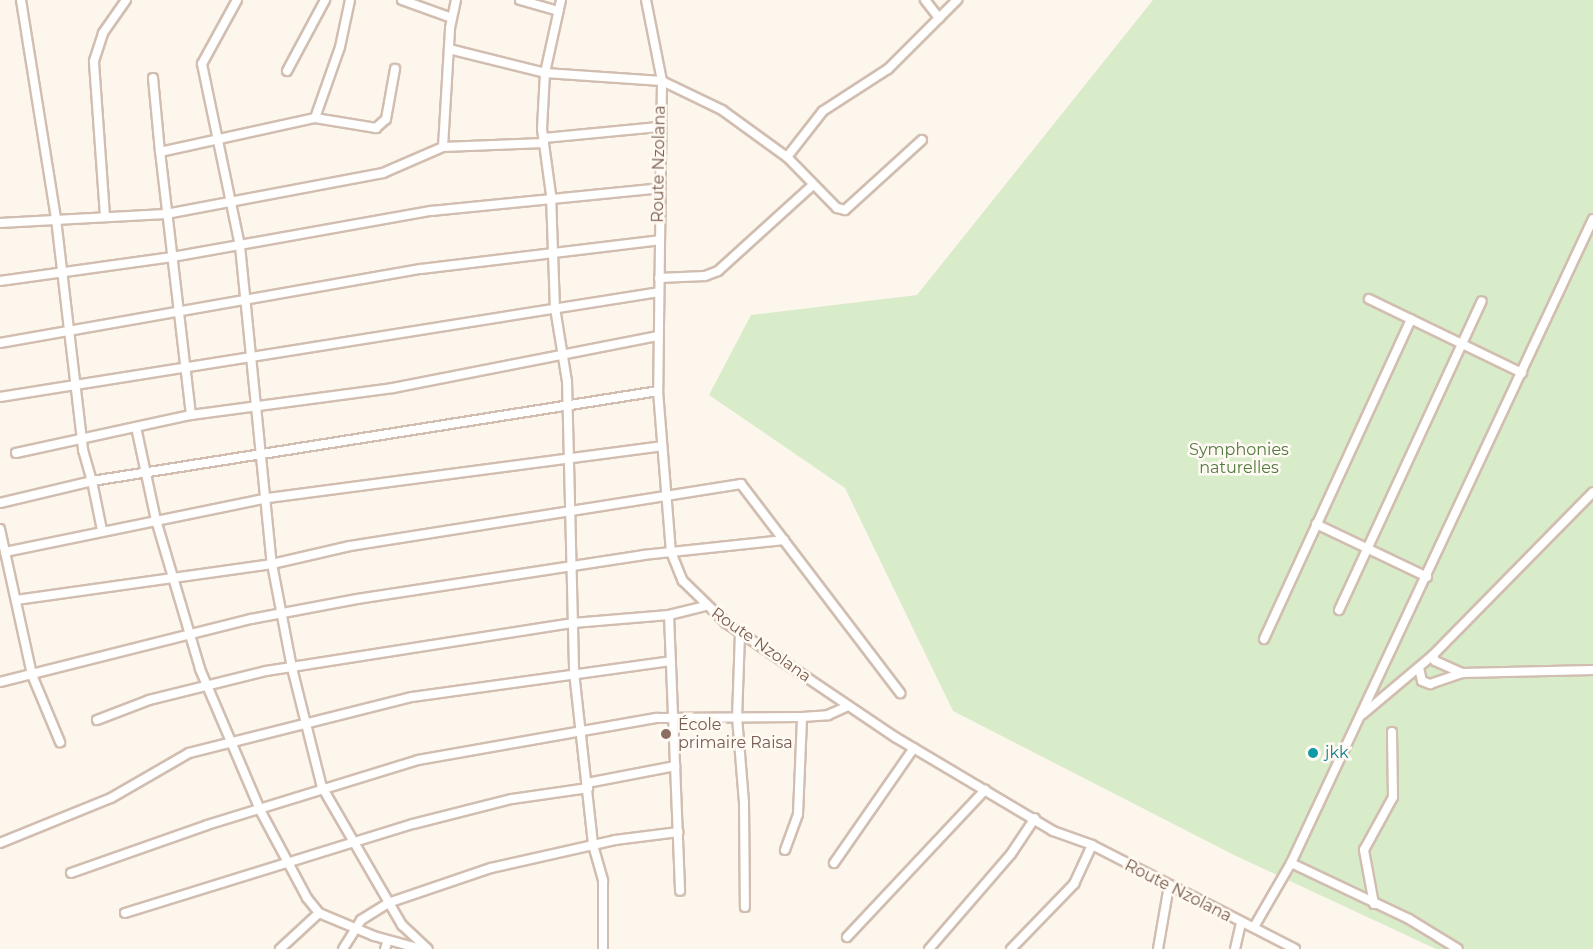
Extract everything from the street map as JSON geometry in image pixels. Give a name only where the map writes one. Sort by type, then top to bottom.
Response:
[{"type":"street","points":[[21,0],[56,219],[59,272],[82,438],[102,530]]},
{"type":"street","points":[[105,216],[94,61],[103,33],[126,0]]},
{"type":"street","points":[[237,0],[202,64],[240,246],[264,455],[272,564],[292,668],[304,723],[322,787],[388,903],[408,931],[428,949]]},
{"type":"street","points":[[287,71],[325,0]]},
{"type":"street","points":[[315,118],[340,46],[350,0]]},
{"type":"street","points":[[402,0],[452,18]]},
{"type":"street","points":[[443,147],[449,49],[456,0]]},
{"type":"street","points":[[520,0],[558,11]]},
{"type":"street","points":[[561,0],[545,73],[544,141],[551,195],[555,308],[568,402],[566,459],[574,672],[593,845],[603,881],[603,949]]},
{"type":"street","name":"Route Nzolana","points":[[646,0],[662,81],[658,127],[660,188],[658,391],[671,552],[683,581],[705,606],[740,633],[846,707],[914,748],[1035,818],[1053,831],[1092,845],[1241,924],[1254,927],[1295,949]]},
{"type":"street","points":[[925,0],[939,18]]},
{"type":"street","points":[[787,157],[823,111],[888,69],[957,0]]},
{"type":"street","points":[[449,49],[545,73],[662,81],[722,110],[787,157],[813,185],[845,210],[922,140]]},
{"type":"street","points":[[160,152],[315,118],[370,128],[382,124],[395,69]]},
{"type":"street","points":[[153,78],[176,310],[191,416]]},
{"type":"street","points":[[0,222],[166,214],[383,173],[443,147],[544,141],[658,127]]},
{"type":"street","points":[[659,278],[705,276],[718,271],[813,185]]},
{"type":"street","points":[[0,281],[240,246],[431,211],[551,195],[660,188]]},
{"type":"street","points":[[1254,927],[1291,863],[1593,219]]},
{"type":"street","points":[[0,343],[246,298],[553,250],[659,240]]},
{"type":"street","points":[[0,397],[185,368],[252,360],[659,292]]},
{"type":"street","points":[[1369,299],[1522,373]]},
{"type":"street","points":[[1339,610],[1482,301]]},
{"type":"street","points":[[1264,639],[1411,319]]},
{"type":"street","points":[[16,453],[191,416],[393,388],[657,336]]},
{"type":"street","points":[[0,503],[92,481],[146,475],[568,402],[658,391]]},
{"type":"street","points":[[136,427],[156,520],[191,638],[208,688],[234,742],[261,810],[319,913],[388,940],[421,949]]},
{"type":"street","points":[[4,552],[102,530],[268,498],[662,446]]},
{"type":"street","points":[[16,600],[272,564],[350,546],[666,500],[741,484],[900,693]]},
{"type":"street","points":[[1360,717],[1433,655],[1593,492]]},
{"type":"street","points":[[1316,524],[1427,577]]},
{"type":"street","points":[[0,529],[32,675],[60,742]]},
{"type":"street","points":[[0,682],[191,638],[282,612],[571,566],[784,540]]},
{"type":"street","points":[[97,720],[149,700],[292,668],[573,623],[669,615],[705,606]]},
{"type":"street","points":[[669,615],[680,891]]},
{"type":"street","points":[[740,633],[737,717],[744,802],[745,907]]},
{"type":"street","points":[[1433,655],[1435,661],[1462,673]]},
{"type":"street","points":[[0,843],[111,798],[189,753],[412,696],[574,672],[671,661]]},
{"type":"street","points":[[1419,668],[1418,675],[1430,684],[1462,673],[1593,670]]},
{"type":"street","points":[[71,873],[261,810],[322,787],[418,760],[674,716],[828,716],[846,707]]},
{"type":"street","points":[[785,850],[798,814],[802,717]]},
{"type":"street","points":[[1374,904],[1364,850],[1393,796],[1392,732]]},
{"type":"street","points":[[834,863],[914,748]]},
{"type":"street","points":[[125,913],[291,860],[512,799],[588,786],[675,766]]},
{"type":"street","points":[[847,937],[985,790]]},
{"type":"street","points":[[929,949],[1011,855],[1035,818]]},
{"type":"street","points":[[343,949],[357,926],[388,903],[491,868],[593,845],[678,832]]},
{"type":"street","points":[[1011,949],[1074,884],[1092,845]]},
{"type":"street","points":[[1291,863],[1409,919],[1458,949]]},
{"type":"street","points":[[1158,949],[1169,885]]},
{"type":"street","points":[[280,949],[319,913]]},
{"type":"street","points":[[1235,949],[1241,924]]},
{"type":"street","points":[[385,949],[388,940]]},
{"type":"green space","name":"Symphonies naturelles","points":[[1153,0],[1593,0],[1593,949],[1436,949],[1234,855],[953,711],[845,488],[709,395],[751,315],[917,295]]},
{"type":"place","name":"École primaire Raisa","points":[[666,734]]},
{"type":"place","name":"jkk","points":[[1313,753]]}]
